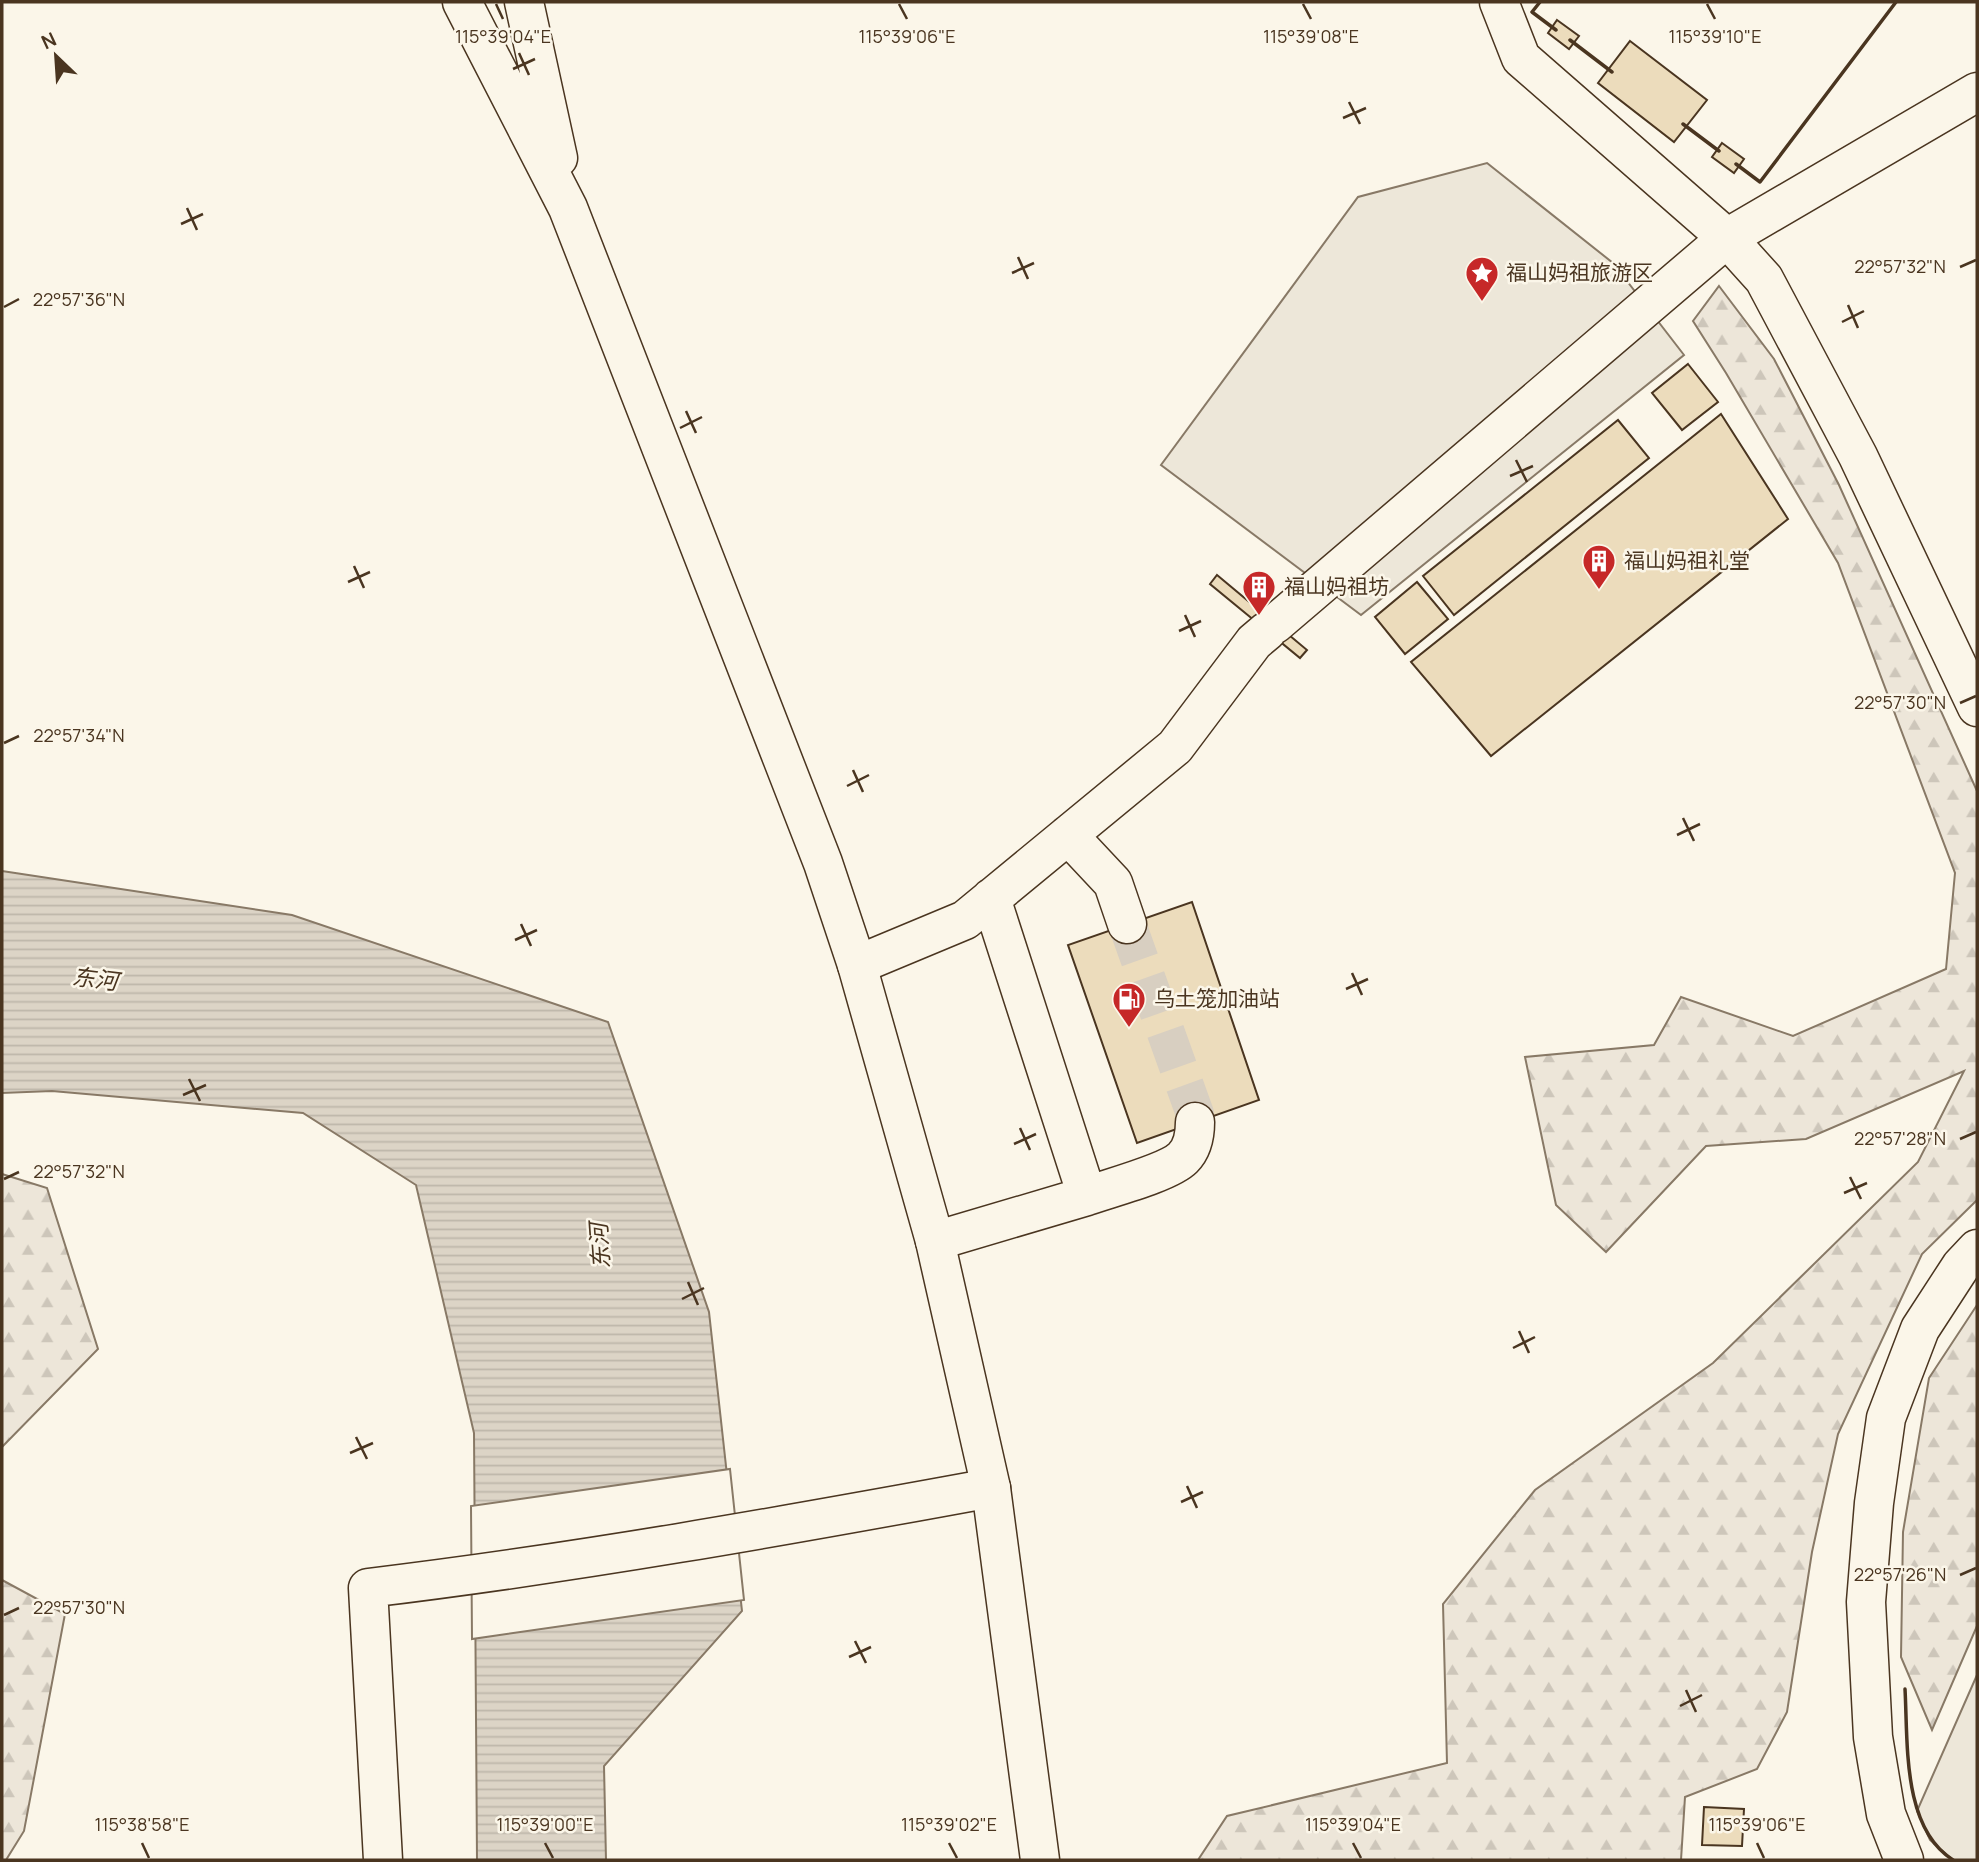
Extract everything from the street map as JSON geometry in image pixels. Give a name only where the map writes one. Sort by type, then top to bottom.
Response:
[{"type":"main road","points":[[462,2],[568,208],[823,863],[857,965],[935,1241],[991,1488],[1040,1860]]},
{"type":"main road","points":[[524,2],[568,208]]},
{"type":"main road","points":[[1499,2],[1521,58],[1727,238],[1764,279],[1858,457],[1977,707]]},
{"type":"main road","points":[[857,965],[965,920],[1175,747],[1254,642],[1727,238],[1977,92]]},
{"type":"main road","points":[[1069,835],[1113,883],[1127,924]]},
{"type":"main road","points":[[991,898],[1087,1196]]},
{"type":"main road","points":[[935,1241],[1087,1196],[1172,1166],[1189,1151],[1195,1122]]},
{"type":"main road","points":[[1904,1860],[1886,1814],[1873,1737],[1866,1602],[1874,1503],[1886,1418],[1920,1329],[1961,1266],[1977,1249]]},
{"type":"main road","points":[[383,1860],[368,1588],[437,1580],[776,1527],[991,1488]]},
{"type":"green space","points":[[1719,286],[1774,359],[1839,485],[1977,791],[1977,1200],[1922,1254],[1838,1434],[1812,1552],[1787,1712],[1757,1769],[1685,1797],[1681,1860],[1198,1860],[1227,1816],[1447,1763],[1443,1604],[1535,1490],[1713,1363],[1918,1162],[1964,1071],[1806,1139],[1706,1146],[1606,1252],[1556,1205],[1525,1057],[1654,1045],[1681,997],[1793,1036],[1946,969],[1955,873],[1838,563],[1693,321]]},
{"type":"green space","points":[[2,1174],[47,1188],[98,1349],[2,1447]]},
{"type":"green space","points":[[1977,1305],[1977,1626],[1932,1730],[1901,1657],[1903,1532],[1929,1378]]},
{"type":"green space","points":[[2,1580],[65,1614],[24,1831],[6,1860],[2,1860]]},
{"type":"shaded area","points":[[1487,163],[1613,263],[1684,355],[1361,615],[1161,465],[1358,197]]},
{"type":"shaded area","points":[[1977,1675],[1977,1860],[1953,1860],[1930,1840],[1917,1811]]},
{"type":"water","name":"东河","points":[[2,871],[292,915],[608,1022],[709,1312],[742,1611],[604,1766],[606,1860],[477,1860],[474,1433],[416,1185],[303,1113],[52,1091],[2,1093]]},
{"type":"pier","points":[[730,1469],[744,1600],[472,1639],[471,1506]]},
{"type":"building","points":[[1557,20],[1579,36],[1569,49],[1548,33]]},
{"type":"building","points":[[1630,41],[1707,100],[1674,142],[1598,83]]},
{"type":"building","points":[[1722,143],[1744,159],[1734,173],[1712,157]]},
{"type":"building","points":[[1688,364],[1718,402],[1682,430],[1652,393]]},
{"type":"building","name":"福山妈祖礼堂","points":[[1721,414],[1788,519],[1491,756],[1411,662]]},
{"type":"building","points":[[1618,420],[1649,458],[1454,615],[1423,576]]},
{"type":"building","name":"福山妈祖坊","points":[[1217,575],[1307,650],[1300,658],[1210,584]]},
{"type":"building","points":[[1417,582],[1448,619],[1405,654],[1375,617]]},
{"type":"building","points":[[1192,902],[1259,1100],[1137,1143],[1068,945]]},
{"type":"building","points":[[1704,1807],[1744,1809],[1742,1846],[1702,1845]]},
{"type":"tunnel","points":[[1127,924],[1195,1114],[1195,1122]]},
{"type":"wall","points":[[1540,2],[1532,12],[1556,30]]},
{"type":"wall","points":[[1736,164],[1760,182],[1896,2]]},
{"type":"wall","points":[[1570,40],[1612,72]]},
{"type":"wall","points":[[1683,124],[1719,151]]},
{"type":"wall","points":[[1905,1689],[1908,1758],[1916,1806],[1924,1827],[1936,1846],[1953,1860]]},
{"type":"place","name":"福山妈祖旅游区","points":[[1482,303]]},
{"type":"place","name":"福山妈祖礼堂","points":[[1599,591]]},
{"type":"place","name":"福山妈祖坊","points":[[1259,617]]},
{"type":"place","name":"乌土笼加油站","points":[[1129,1029]]}]
